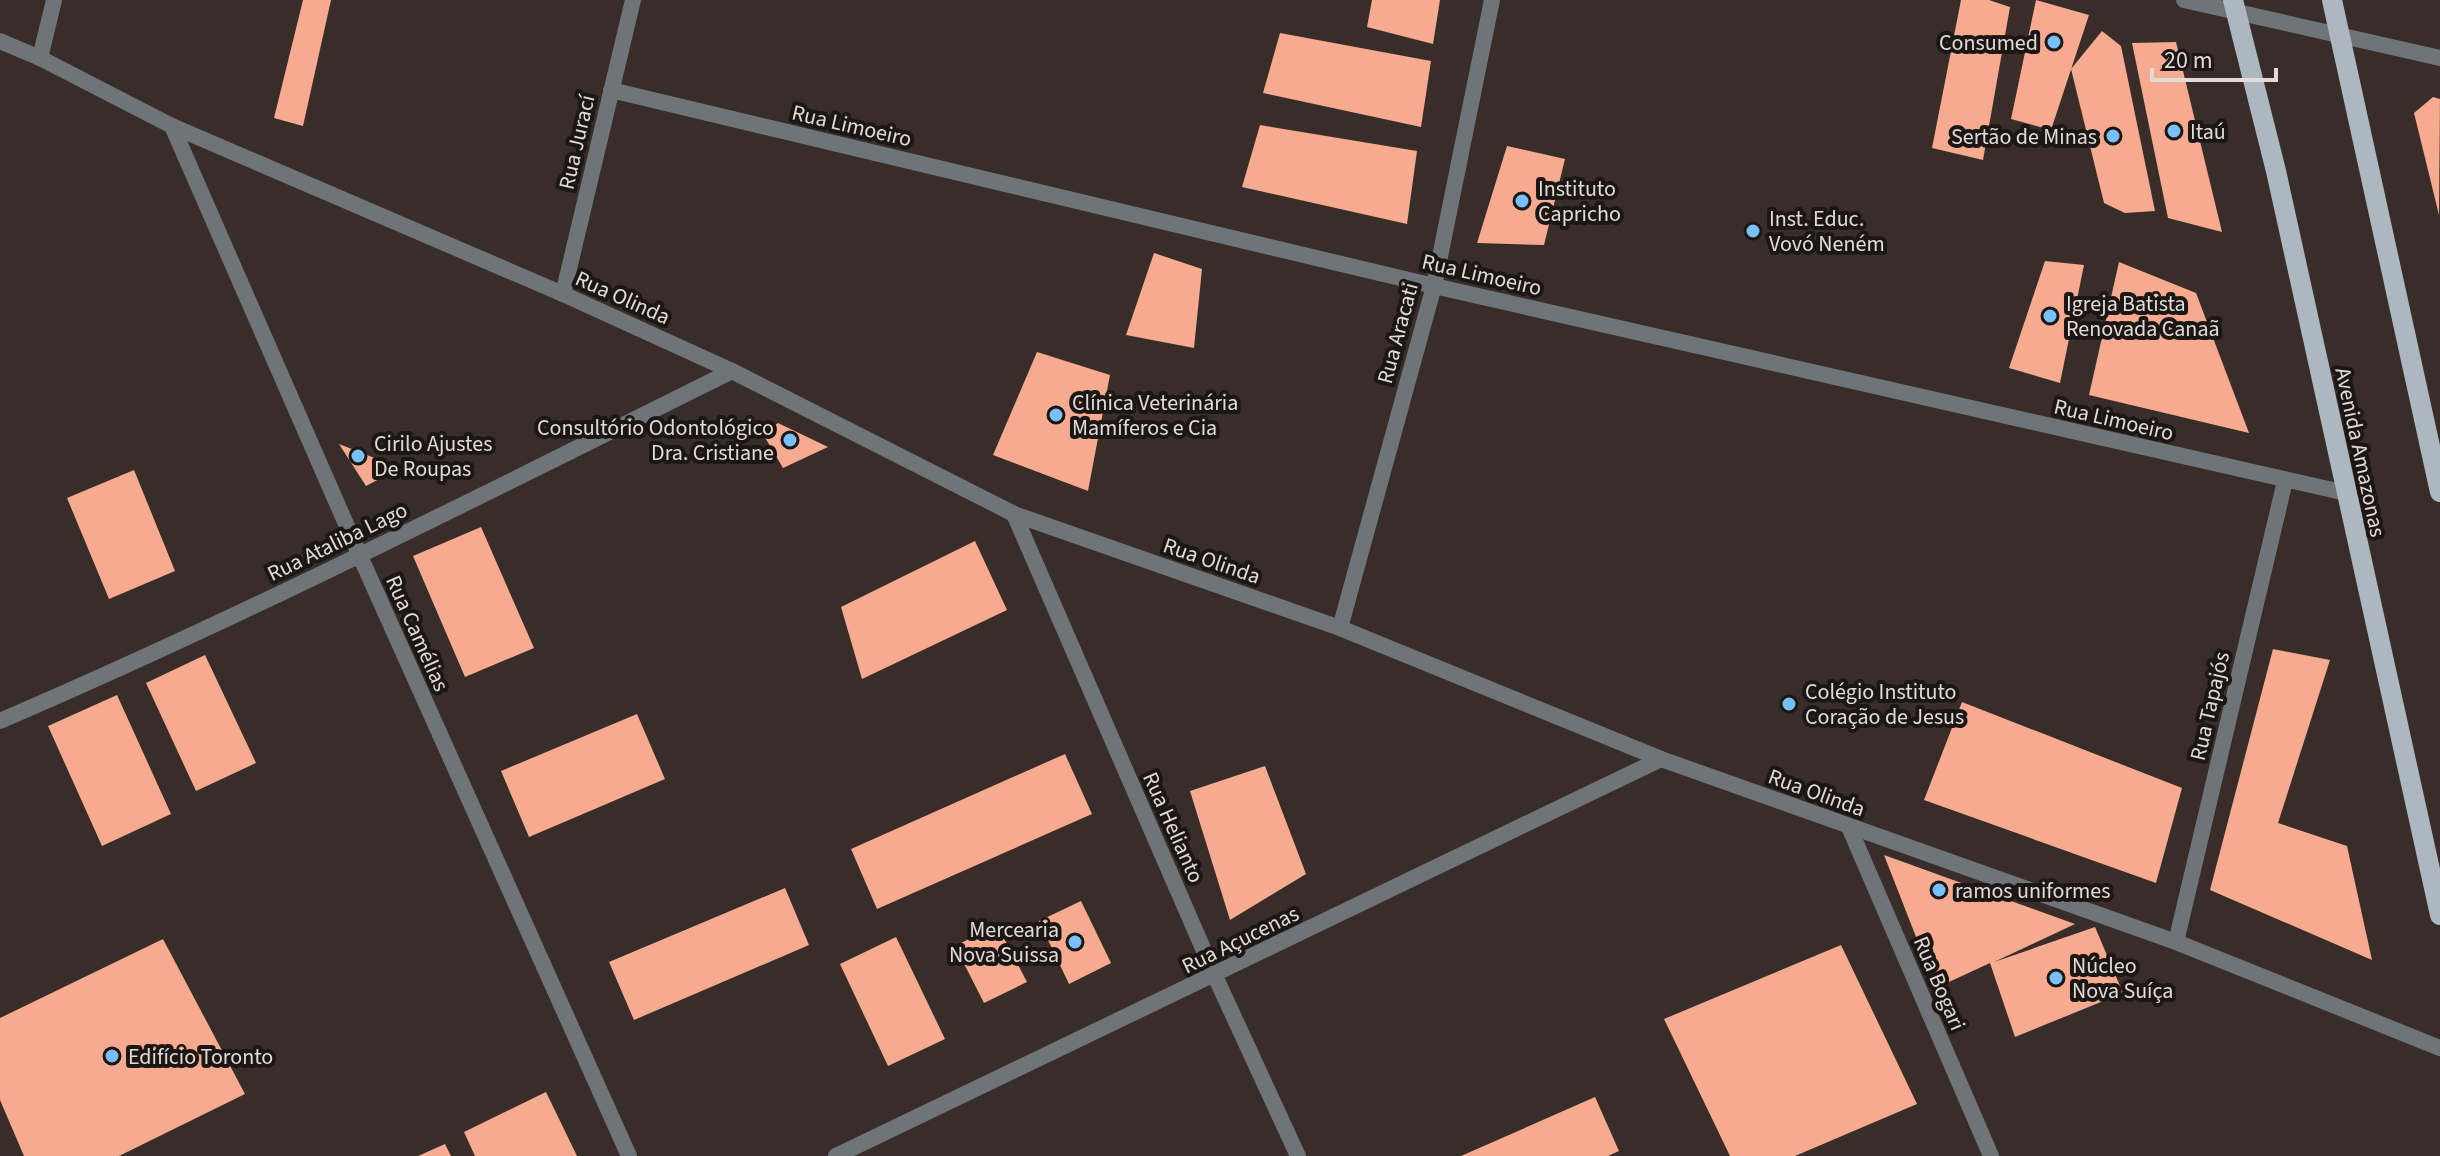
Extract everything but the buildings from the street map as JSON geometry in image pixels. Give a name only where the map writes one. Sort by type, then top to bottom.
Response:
[{"type":"main road","points":[[2332,0],[2440,492]]},
{"type":"main road","name":"Avenida Amazonas","points":[[2235,6],[2276,171],[2440,915]]},
{"type":"street","points":[[40,58],[54,0]]},
{"type":"street","name":"Rua Jurací","points":[[563,294],[633,0]]},
{"type":"street","name":"Rua Aracati","points":[[1340,628],[1434,286],[1492,0]]},
{"type":"street","points":[[2184,0],[2235,6],[2440,58]]},
{"type":"street","name":"Rua Olinda","points":[[0,41],[40,58],[172,126],[563,294],[732,371],[1014,514],[1340,628],[1661,759],[2176,942],[2440,1048]]},
{"type":"street","name":"Rua Limoeiro","points":[[611,90],[1434,286],[2346,493]]},
{"type":"street","name":"Rua Camélias","points":[[172,126],[360,556],[629,1156]]},
{"type":"street","name":"Rua Ataliba Lago","points":[[0,721],[121,669],[360,556],[732,371]]},
{"type":"street","name":"Rua Tapajós","points":[[2176,942],[2285,481]]},
{"type":"street","name":"Rua Helianto","points":[[1014,514],[1215,976],[1298,1156]]},
{"type":"street","name":"Rua Açucenas","points":[[836,1156],[1661,759]]},
{"type":"street","name":"Rua Bogari","points":[[1849,827],[1991,1156]]},
{"type":"place","name":"Consumed","points":[[2054,42]]},
{"type":"place","name":"Itaú","points":[[2174,131]]},
{"type":"place","name":"Sertão de Minas","points":[[2113,136]]},
{"type":"place","name":"Instituto Capricho","points":[[1522,201]]},
{"type":"place","name":"Inst. Educ. Vovó Neném","points":[[1753,231]]},
{"type":"place","name":"Igreja Batista Renovada Canaã","points":[[2050,316]]},
{"type":"place","name":"Clínica Veterinária Mamíferos e Cia","points":[[1056,415]]},
{"type":"place","name":"Consultório Odontológico Dra. Cristiane","points":[[790,440]]},
{"type":"place","name":"Cirilo Ajustes De Roupas","points":[[358,456]]},
{"type":"place","name":"Colégio Instituto Coração de Jesus","points":[[1789,704]]},
{"type":"place","name":"ramos uniformes","points":[[1939,890]]},
{"type":"place","name":"Mercearia Nova Suissa","points":[[1075,942]]},
{"type":"place","name":"Núcleo Nova Suíça","points":[[2056,978]]},
{"type":"place","name":"Edifício Toronto","points":[[112,1056]]}]
